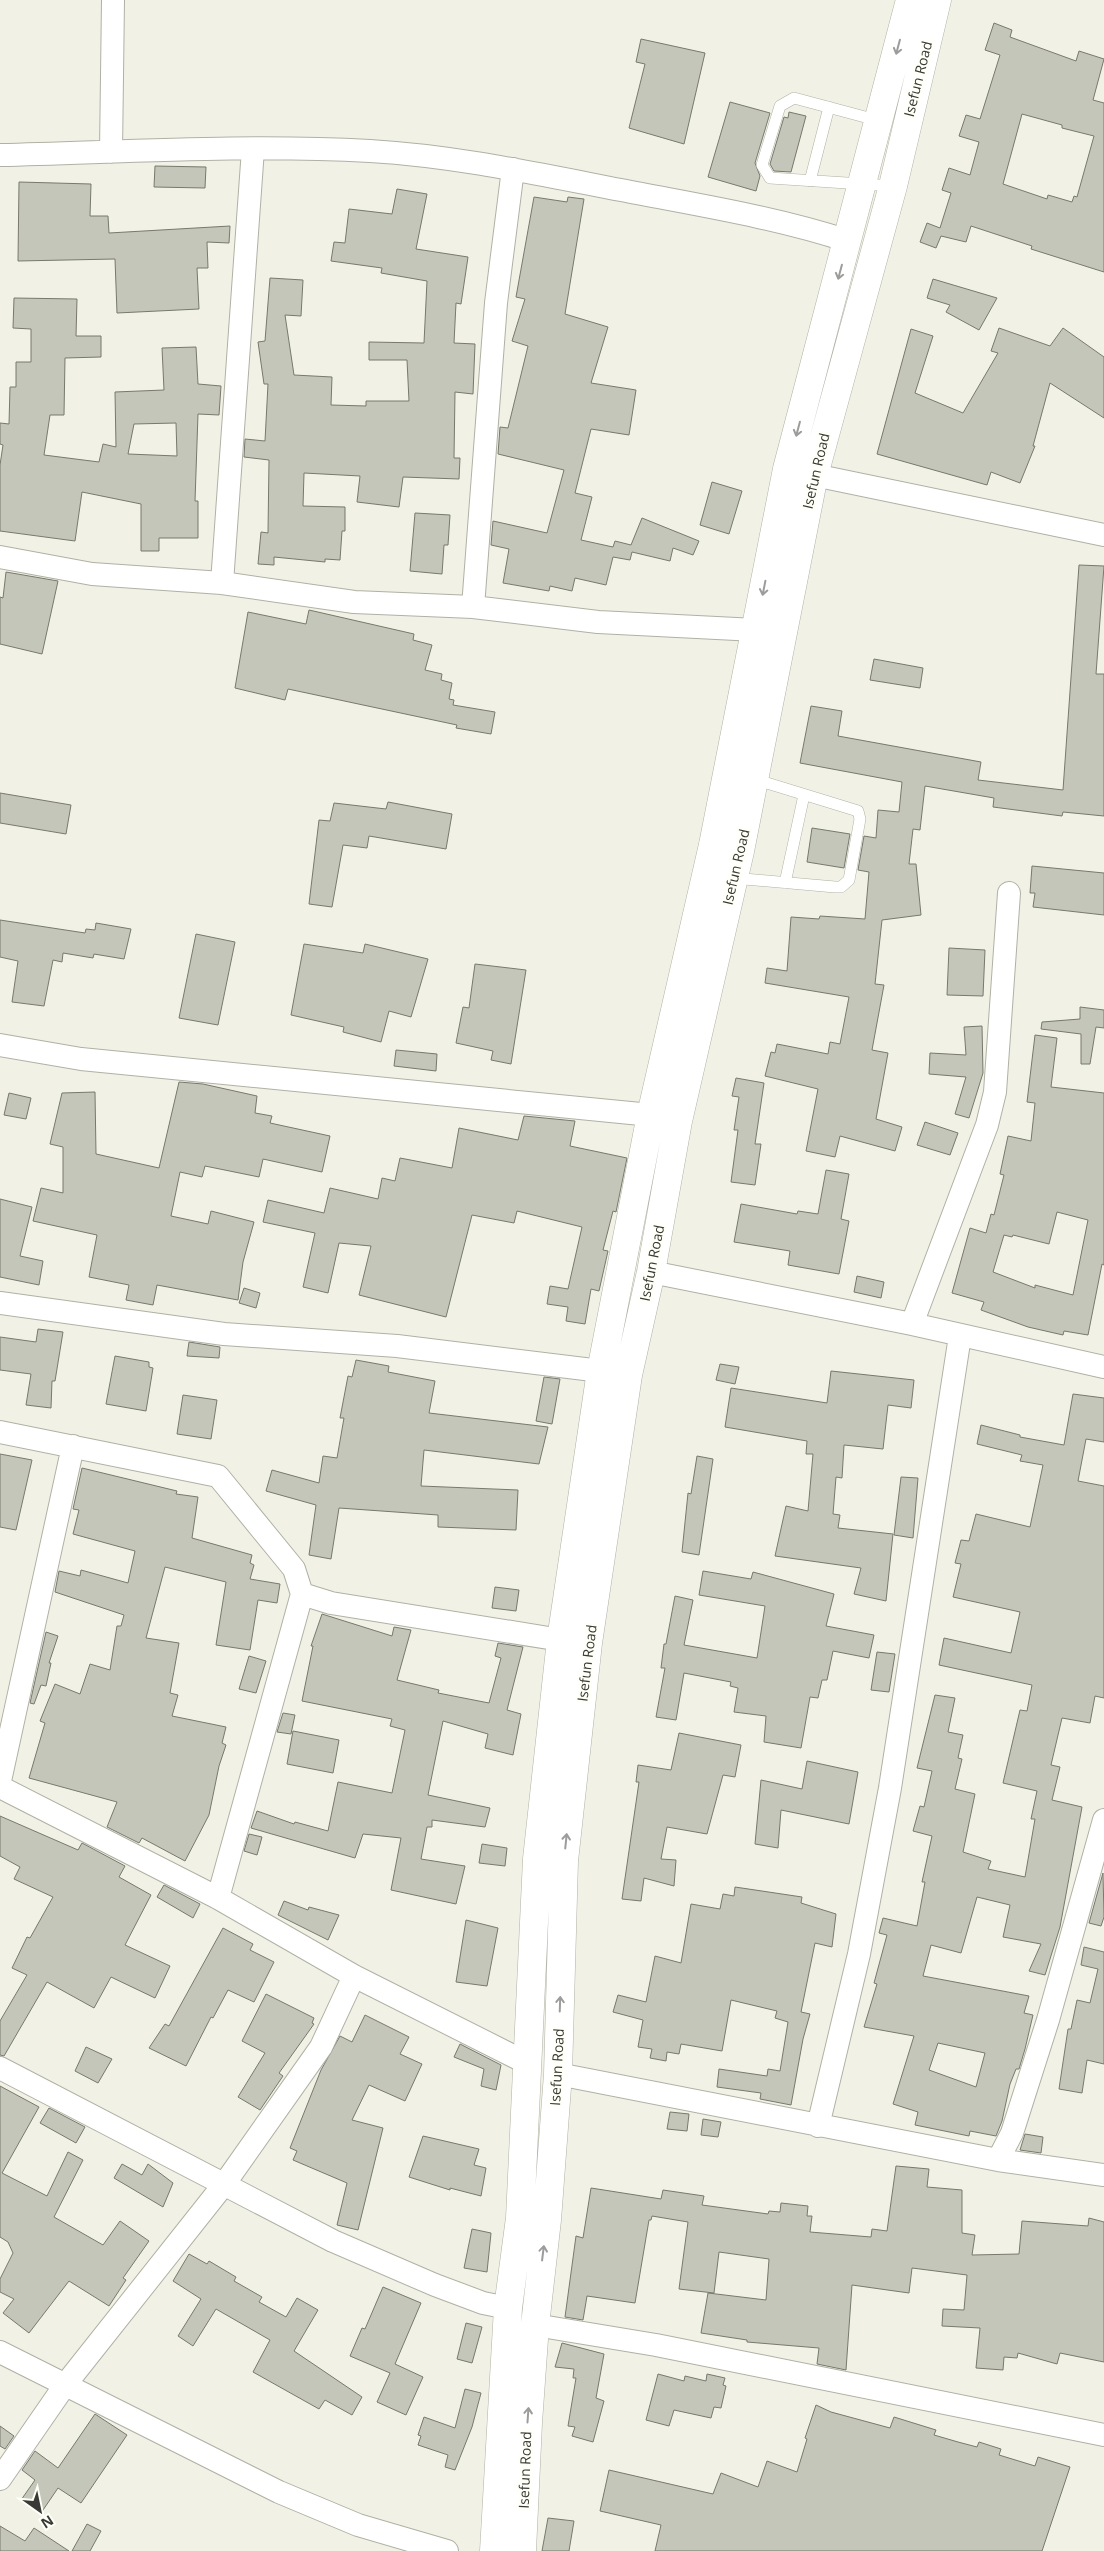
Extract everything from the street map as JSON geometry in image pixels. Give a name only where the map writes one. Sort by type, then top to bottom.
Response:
[{"type":"street","points":[[111,152],[114,0]]},
{"type":"street","name":"Isefun Road","points":[[522,2551],[535,2325],[548,2220],[558,2074],[564,1861],[588,1643],[628,1375],[651,1272],[678,1121],[734,878],[814,475],[893,186],[892,124],[910,0]]},
{"type":"street","name":"Isefun Road","points":[[494,2551],[508,2308],[520,2218],[537,1859],[561,1640],[601,1372],[651,1115],[713,845],[787,469],[848,241],[861,185],[892,124],[937,0]]},
{"type":"street","points":[[222,583],[253,149]]},
{"type":"street","points":[[0,155],[253,149],[371,151],[479,162],[801,227],[848,241]]},
{"type":"street","points":[[473,607],[496,303],[513,169]]},
{"type":"street","points":[[814,475],[1104,535]]},
{"type":"street","points":[[0,557],[92,574],[222,583],[354,602],[473,607],[598,622],[756,630]]},
{"type":"street","points":[[912,1324],[987,1125],[995,1092],[1009,892]]},
{"type":"street","points":[[0,1045],[80,1059],[651,1115]]},
{"type":"street","points":[[651,1272],[912,1324],[1104,1368]]},
{"type":"street","points":[[0,1303],[224,1334],[397,1346],[601,1372]]},
{"type":"street","points":[[818,2126],[859,1954],[888,1797],[960,1336]]},
{"type":"street","points":[[0,1432],[218,1476],[294,1569],[302,1594],[218,1898]]},
{"type":"street","points":[[0,1781],[74,1446]]},
{"type":"street","points":[[302,1594],[331,1603],[561,1640]]},
{"type":"street","points":[[0,1787],[218,1898],[354,1976],[527,2063]]},
{"type":"street","points":[[998,2160],[1012,2133],[1048,2020],[1104,1820]]},
{"type":"street","points":[[0,2479],[65,2384],[225,2183],[321,2047],[354,1976]]},
{"type":"street","points":[[0,2068],[225,2183],[333,2241],[483,2303],[508,2308]]},
{"type":"street","points":[[558,2074],[998,2160],[1104,2175]]},
{"type":"street","points":[[535,2325],[656,2345],[1104,2435]]},
{"type":"street","points":[[0,2352],[279,2492],[358,2525],[446,2551]]},
{"type":"lane","points":[[892,124],[794,98],[780,106],[763,156],[762,166],[770,178],[893,186]]},
{"type":"lane","points":[[810,182],[829,107]]},
{"type":"lane","points":[[734,878],[841,887],[850,880],[860,815],[858,812],[754,779]]},
{"type":"lane","points":[[785,882],[804,795]]},
{"type":"building","points":[[994,23],[1012,30],[1010,37],[1076,61],[1079,51],[1104,59],[1093,100],[1104,103],[1104,272],[1031,249],[1032,246],[971,226],[966,242],[941,236],[936,248],[920,242],[927,223],[940,228],[951,193],[942,190],[949,168],[970,175],[979,142],[959,136],[966,115],[980,119],[1000,55],[985,50]],"holes":[[[1022,114],[1062,125],[1062,128],[1094,136],[1077,197],[1074,196],[1072,202],[1048,195],[1047,199],[1003,184]]]},
{"type":"building","points":[[641,39],[705,53],[684,144],[629,128],[645,64],[636,62]]},
{"type":"building","points":[[730,102],[770,113],[755,163],[760,176],[756,191],[708,177]]},
{"type":"building","points":[[789,112],[806,116],[791,172],[774,171],[770,164],[784,117],[788,118]]},
{"type":"building","points":[[155,166],[206,167],[205,188],[154,187]]},
{"type":"building","points":[[19,182],[91,184],[90,216],[108,216],[109,233],[230,226],[229,243],[207,242],[208,268],[197,268],[199,309],[117,313],[115,259],[18,261]]},
{"type":"building","points":[[397,189],[427,194],[416,249],[468,257],[461,304],[456,303],[454,343],[475,344],[473,394],[455,392],[454,458],[460,458],[459,479],[403,477],[399,507],[357,502],[360,476],[304,473],[303,506],[345,507],[345,531],[342,531],[340,560],[325,559],[325,562],[274,557],[274,565],[258,564],[261,532],[268,533],[269,460],[244,457],[245,439],[265,441],[268,384],[264,384],[258,342],[265,341],[270,278],[303,280],[301,316],[285,315],[294,375],[332,377],[331,405],[366,406],[366,401],[409,401],[407,360],[369,360],[369,342],[424,343],[427,281],[381,273],[382,268],[331,261],[334,242],[345,243],[349,209],[392,214]]},
{"type":"building","points":[[534,197],[567,202],[568,197],[584,199],[565,314],[608,327],[591,383],[636,390],[629,435],[591,429],[575,493],[592,497],[581,540],[613,547],[615,541],[631,545],[642,518],[699,541],[693,555],[673,548],[670,561],[632,552],[630,560],[613,557],[606,585],[575,578],[572,591],[550,586],[549,591],[503,583],[509,549],[491,545],[493,521],[547,533],[564,470],[498,454],[500,427],[508,428],[528,346],[512,341],[525,299],[516,297]]},
{"type":"building","points":[[933,279],[997,298],[979,330],[946,312],[950,305],[927,298]]},
{"type":"building","points":[[14,298],[77,299],[76,336],[101,336],[101,357],[65,358],[64,415],[50,415],[44,455],[99,462],[103,444],[116,447],[115,392],[164,390],[162,348],[196,347],[198,384],[221,386],[219,415],[198,414],[195,501],[198,501],[198,538],[159,538],[159,551],[141,551],[141,504],[82,492],[75,541],[0,531],[0,465],[3,445],[0,444],[0,423],[9,424],[10,387],[16,387],[16,362],[31,362],[31,329],[13,328]],"holes":[[[176,423],[177,456],[128,454],[134,424]]]},
{"type":"building","points":[[999,328],[1050,346],[1063,328],[1104,357],[1104,418],[1050,383],[1033,446],[1035,446],[1020,483],[991,472],[987,485],[877,454],[911,329],[933,336],[915,393],[963,413],[998,353],[991,351]]},
{"type":"building","points":[[712,482],[742,491],[729,534],[700,525]]},
{"type":"building","points":[[415,513],[450,515],[448,545],[444,545],[442,574],[410,571]]},
{"type":"building","points":[[1079,565],[1104,566],[1096,674],[1104,674],[1104,816],[1063,812],[1062,816],[993,807],[994,798],[925,786],[920,830],[913,829],[909,864],[916,864],[921,915],[882,920],[875,984],[884,985],[872,1050],[888,1053],[876,1119],[902,1127],[895,1151],[840,1136],[835,1157],[806,1151],[818,1089],[765,1076],[771,1052],[775,1053],[777,1044],[828,1054],[830,1042],[840,1044],[849,997],[765,983],[767,968],[787,971],[791,917],[819,919],[820,916],[865,919],[869,872],[858,870],[864,836],[876,838],[878,810],[899,812],[902,782],[800,763],[811,706],[842,711],[838,736],[981,762],[978,780],[1063,790]]},
{"type":"building","points":[[6,572],[58,581],[42,654],[0,644],[0,597],[3,598]]},
{"type":"building","points":[[309,610],[414,634],[413,640],[432,645],[425,670],[442,674],[441,680],[452,683],[449,699],[454,700],[453,705],[495,712],[491,734],[456,728],[457,725],[288,689],[285,700],[235,688],[248,612],[306,624]]},
{"type":"building","points":[[874,659],[923,668],[920,688],[870,680]]},
{"type":"building","points":[[0,793],[71,805],[66,834],[0,823]]},
{"type":"building","points":[[388,802],[452,814],[446,849],[369,836],[367,848],[343,845],[332,907],[309,904],[319,820],[330,821],[334,803],[386,809]]},
{"type":"building","points":[[812,828],[850,834],[844,868],[807,862]]},
{"type":"building","points":[[1032,866],[1104,873],[1104,915],[1033,907],[1035,893],[1030,893]]},
{"type":"building","points":[[0,920],[85,933],[86,929],[95,930],[96,923],[131,929],[124,959],[94,954],[93,958],[63,953],[62,962],[53,960],[44,1006],[12,1002],[18,961],[0,957]]},
{"type":"building","points":[[196,934],[235,942],[218,1025],[179,1018]]},
{"type":"building","points":[[304,944],[363,953],[365,944],[428,959],[411,1017],[389,1011],[381,1042],[343,1032],[344,1027],[291,1015]]},
{"type":"building","points":[[949,948],[985,950],[983,996],[947,995]]},
{"type":"building","points":[[475,964],[526,970],[511,1064],[491,1060],[493,1051],[456,1043],[463,1007],[469,1008]]},
{"type":"building","points":[[1080,1007],[1104,1010],[1104,1028],[1096,1027],[1090,1064],[1081,1064],[1081,1034],[1041,1029],[1042,1022],[1080,1019]]},
{"type":"building","points":[[982,1026],[983,1073],[969,1118],[955,1114],[966,1077],[929,1074],[930,1053],[966,1055],[964,1027]]},
{"type":"building","points":[[1035,1035],[1057,1038],[1051,1087],[1104,1093],[1104,1265],[1102,1264],[1088,1335],[1064,1331],[1063,1335],[1028,1327],[981,1310],[984,1302],[952,1293],[970,1228],[986,1233],[991,1214],[994,1215],[1004,1175],[1000,1174],[1008,1136],[1031,1141],[1035,1103],[1027,1102]],"holes":[[[1057,1212],[1088,1220],[1073,1295],[1035,1285],[1035,1288],[993,1272],[1004,1235],[1012,1237],[1013,1235],[1049,1244]]]},
{"type":"building","points":[[396,1050],[437,1054],[436,1071],[394,1066]]},
{"type":"building","points":[[736,1078],[764,1083],[755,1144],[761,1144],[755,1185],[731,1182],[738,1130],[734,1130],[739,1097],[732,1096]]},
{"type":"building","points":[[179,1082],[203,1084],[257,1096],[255,1113],[272,1116],[270,1123],[330,1136],[322,1172],[263,1159],[259,1177],[205,1166],[202,1177],[180,1172],[171,1216],[208,1224],[211,1211],[254,1222],[243,1262],[238,1300],[157,1285],[153,1305],[126,1300],[129,1285],[89,1277],[97,1235],[33,1221],[41,1188],[63,1193],[63,1147],[50,1144],[62,1093],[95,1092],[96,1154],[159,1168]]},
{"type":"building","points":[[9,1093],[31,1098],[26,1119],[4,1115]]},
{"type":"building","points":[[524,1116],[575,1121],[570,1146],[627,1158],[616,1212],[613,1211],[603,1250],[608,1251],[599,1291],[591,1289],[585,1324],[566,1321],[568,1307],[547,1304],[550,1286],[568,1289],[582,1227],[517,1211],[514,1223],[472,1215],[446,1317],[359,1295],[371,1246],[339,1243],[328,1293],[303,1287],[315,1233],[263,1222],[268,1200],[324,1213],[330,1188],[378,1199],[382,1178],[395,1181],[400,1158],[452,1168],[459,1128],[518,1140]]},
{"type":"building","points":[[925,1122],[958,1133],[950,1155],[917,1145]]},
{"type":"building","points":[[826,1170],[849,1174],[841,1219],[849,1221],[839,1274],[788,1265],[790,1251],[734,1242],[741,1204],[797,1214],[798,1211],[818,1214]]},
{"type":"building","points":[[0,1199],[32,1207],[20,1256],[43,1261],[39,1285],[0,1277]]},
{"type":"building","points":[[857,1276],[884,1282],[881,1298],[854,1292]]},
{"type":"building","points":[[244,1288],[260,1293],[256,1308],[239,1303]]},
{"type":"building","points":[[38,1329],[63,1332],[55,1381],[52,1381],[51,1408],[26,1405],[31,1374],[0,1370],[0,1337],[36,1342]]},
{"type":"building","points":[[189,1342],[220,1347],[219,1358],[187,1356]]},
{"type":"building","points":[[115,1356],[149,1362],[149,1367],[153,1368],[146,1411],[106,1404]]},
{"type":"building","points":[[356,1360],[389,1366],[388,1372],[435,1381],[429,1413],[548,1427],[539,1464],[424,1450],[421,1486],[518,1490],[516,1530],[438,1527],[438,1515],[339,1508],[331,1559],[309,1555],[316,1505],[266,1491],[272,1470],[319,1483],[323,1456],[337,1458],[344,1418],[340,1418],[348,1376],[352,1377]]},
{"type":"building","points":[[720,1364],[739,1367],[735,1384],[716,1380]]},
{"type":"building","points":[[831,1371],[914,1380],[911,1408],[888,1405],[883,1449],[844,1445],[842,1478],[836,1477],[833,1514],[840,1515],[838,1528],[893,1534],[886,1601],[854,1594],[861,1568],[775,1556],[786,1506],[808,1511],[813,1454],[806,1454],[807,1441],[725,1427],[731,1388],[827,1403]]},
{"type":"building","points":[[544,1377],[560,1379],[552,1424],[536,1421]]},
{"type":"building","points":[[1073,1394],[1104,1398],[1104,1442],[1086,1439],[1078,1481],[1104,1486],[1104,1698],[1095,1696],[1090,1723],[1062,1718],[1051,1765],[1060,1767],[1052,1800],[1082,1807],[1060,1927],[1045,1975],[1029,1971],[1041,1944],[1003,1937],[1010,1905],[977,1897],[961,1953],[931,1945],[923,1976],[1029,1996],[1024,2013],[1033,2015],[1019,2069],[1016,2069],[1010,2084],[1002,2121],[996,2136],[970,2131],[969,2136],[915,2125],[918,2112],[893,2104],[914,2036],[864,2027],[877,1984],[874,1983],[887,1935],[879,1933],[883,1918],[917,1926],[925,1882],[922,1882],[932,1836],[913,1831],[920,1806],[924,1807],[932,1771],[917,1768],[935,1695],[955,1698],[948,1732],[963,1735],[958,1758],[962,1759],[955,1789],[975,1794],[963,1852],[991,1861],[988,1869],[1025,1877],[1035,1819],[1031,1819],[1037,1791],[1003,1783],[1020,1710],[1027,1711],[1032,1685],[939,1665],[944,1638],[1011,1653],[1020,1612],[953,1597],[961,1564],[955,1563],[961,1540],[969,1541],[976,1514],[1030,1527],[1043,1465],[1020,1461],[1022,1455],[977,1444],[981,1425],[1020,1435],[1020,1437],[1064,1445]],"holes":[[[938,2043],[985,2053],[976,2087],[929,2070]]]},
{"type":"building","points":[[183,1395],[217,1400],[211,1439],[177,1434]]},
{"type":"building","points":[[0,1454],[32,1460],[16,1530],[0,1527]]},
{"type":"building","points":[[697,1456],[713,1459],[699,1555],[682,1552],[688,1493],[691,1494]]},
{"type":"building","points":[[82,1468],[177,1491],[176,1494],[198,1497],[192,1538],[252,1555],[250,1563],[254,1565],[250,1579],[280,1584],[277,1603],[258,1600],[250,1650],[216,1645],[226,1582],[165,1567],[146,1638],[179,1643],[170,1693],[178,1695],[172,1716],[226,1727],[222,1743],[226,1745],[219,1766],[209,1815],[185,1861],[142,1838],[139,1843],[107,1827],[117,1802],[29,1778],[45,1723],[40,1721],[55,1684],[80,1694],[90,1664],[110,1670],[117,1626],[121,1626],[124,1615],[55,1592],[59,1571],[80,1576],[81,1570],[128,1583],[135,1551],[73,1534],[79,1510],[73,1509]]},
{"type":"building","points":[[901,1477],[918,1478],[913,1538],[894,1535]]},
{"type":"building","points":[[703,1571],[751,1579],[753,1572],[834,1594],[826,1626],[874,1635],[869,1658],[833,1651],[827,1680],[822,1680],[818,1698],[810,1697],[801,1748],[764,1742],[766,1716],[734,1712],[738,1688],[730,1686],[731,1682],[684,1673],[676,1720],[656,1717],[665,1668],[661,1668],[664,1644],[666,1644],[675,1596],[693,1600],[684,1645],[757,1658],[765,1606],[699,1595]]},
{"type":"building","points":[[495,1587],[519,1590],[516,1611],[492,1608]]},
{"type":"building","points":[[322,1614],[392,1636],[394,1627],[411,1630],[397,1680],[439,1690],[438,1693],[489,1703],[501,1658],[495,1656],[498,1643],[523,1647],[507,1710],[521,1714],[513,1755],[485,1748],[488,1734],[443,1721],[428,1795],[490,1808],[485,1827],[432,1820],[432,1827],[427,1827],[421,1859],[465,1866],[456,1904],[391,1890],[401,1838],[363,1834],[355,1858],[251,1828],[257,1811],[294,1824],[295,1822],[328,1831],[338,1782],[392,1793],[405,1730],[390,1726],[392,1719],[302,1701],[313,1646],[311,1646]]},
{"type":"building","points":[[46,1632],[58,1636],[49,1663],[51,1663],[46,1686],[41,1685],[34,1704],[30,1703]]},
{"type":"building","points":[[877,1652],[895,1654],[889,1692],[871,1690]]},
{"type":"building","points":[[249,1656],[266,1661],[256,1693],[239,1689]]},
{"type":"building","points":[[283,1713],[295,1715],[291,1734],[277,1732]]},
{"type":"building","points":[[293,1731],[339,1740],[333,1773],[287,1764]]},
{"type":"building","points":[[679,1733],[741,1745],[735,1777],[723,1775],[707,1834],[667,1827],[661,1859],[676,1860],[674,1886],[644,1878],[641,1901],[622,1899],[639,1782],[636,1782],[638,1765],[671,1770]]},
{"type":"building","points":[[807,1761],[858,1772],[849,1824],[781,1810],[778,1848],[755,1844],[761,1780],[802,1789]]},
{"type":"building","points":[[0,1816],[78,1850],[82,1843],[125,1866],[119,1877],[151,1895],[125,1945],[170,1966],[155,1998],[111,1977],[94,2008],[47,1982],[4,2056],[0,2055],[0,2021],[27,1975],[12,1968],[27,1937],[30,1938],[53,1897],[14,1879],[20,1867],[0,1856]]},
{"type":"building","points":[[249,1834],[262,1837],[257,1855],[244,1851]]},
{"type":"building","points":[[482,1844],[507,1848],[505,1866],[479,1863]]},
{"type":"building","points":[[1103,1873],[1104,1917],[1101,1926],[1089,1923]]},
{"type":"building","points":[[164,1885],[200,1904],[193,1918],[157,1897]]},
{"type":"building","points":[[735,1887],[802,1897],[801,1903],[836,1914],[832,1947],[815,1943],[801,2012],[810,2014],[803,2039],[791,2105],[760,2099],[761,2093],[717,2087],[719,2069],[767,2076],[768,2069],[780,2071],[788,2022],[775,2018],[777,2011],[731,2000],[722,2051],[681,2044],[679,2054],[667,2052],[666,2061],[650,2058],[652,2049],[638,2047],[643,2020],[613,2012],[618,1995],[646,2002],[655,1956],[681,1963],[691,1904],[720,1909],[723,1894],[734,1896]]},
{"type":"building","points":[[284,1901],[308,1910],[309,1907],[339,1915],[328,1940],[278,1915]]},
{"type":"building","points":[[466,1920],[498,1928],[487,1986],[456,1982]]},
{"type":"building","points":[[223,1928],[253,1944],[250,1950],[274,1962],[254,2002],[228,1990],[213,2018],[211,2017],[186,2066],[149,2048],[165,2024],[169,2026]]},
{"type":"building","points":[[1084,1947],[1104,1952],[1104,2064],[1087,2060],[1082,2093],[1059,2089],[1068,2029],[1071,2029],[1077,2000],[1090,2003],[1098,1969],[1081,1965]]},
{"type":"building","points":[[266,1994],[314,2018],[312,2023],[314,2024],[279,2073],[283,2076],[260,2110],[238,2097],[265,2053],[242,2041]]},
{"type":"building","points":[[365,2015],[409,2037],[400,2054],[422,2064],[405,2101],[369,2085],[352,2120],[383,2128],[358,2230],[337,2225],[347,2183],[293,2160],[297,2151],[290,2148],[321,2070],[340,2036],[352,2042]]},
{"type":"building","points":[[460,2044],[501,2065],[496,2090],[481,2086],[484,2069],[454,2057]]},
{"type":"building","points":[[86,2047],[112,2059],[98,2083],[75,2071]]},
{"type":"building","points":[[0,2086],[39,2107],[2,2173],[47,2196],[68,2152],[83,2160],[54,2217],[103,2245],[120,2221],[149,2241],[123,2278],[126,2280],[109,2306],[69,2281],[29,2333],[3,2313],[14,2299],[0,2292],[0,2279],[13,2253],[8,2242],[0,2237]]},
{"type":"building","points":[[49,2108],[85,2127],[76,2143],[40,2123]]},
{"type":"building","points":[[670,2112],[689,2114],[687,2131],[667,2129]]},
{"type":"building","points":[[703,2119],[721,2122],[718,2137],[701,2135]]},
{"type":"building","points":[[1025,2134],[1043,2137],[1041,2153],[1020,2150]]},
{"type":"building","points":[[423,2136],[479,2149],[474,2165],[486,2168],[481,2196],[450,2188],[450,2190],[409,2177]]},
{"type":"building","points":[[122,2164],[142,2175],[148,2164],[173,2183],[163,2207],[114,2178]]},
{"type":"building","points":[[896,2166],[929,2169],[927,2187],[962,2190],[962,2233],[975,2235],[972,2255],[1019,2254],[1022,2221],[1088,2226],[1089,2218],[1104,2222],[1104,2362],[1060,2353],[1057,2364],[1018,2353],[1017,2358],[1004,2357],[1003,2370],[976,2368],[980,2328],[942,2326],[943,2309],[964,2310],[967,2275],[912,2268],[909,2293],[852,2285],[846,2370],[817,2364],[819,2348],[747,2342],[747,2340],[701,2333],[708,2293],[766,2300],[769,2259],[719,2252],[714,2293],[679,2289],[688,2222],[652,2216],[651,2220],[649,2220],[635,2303],[587,2296],[583,2320],[565,2317],[576,2236],[583,2238],[591,2188],[661,2199],[663,2190],[704,2196],[702,2205],[768,2214],[769,2211],[780,2212],[781,2203],[808,2206],[807,2216],[812,2216],[810,2232],[871,2237],[872,2229],[887,2231]]},
{"type":"building","points":[[472,2229],[491,2233],[487,2272],[464,2268]]},
{"type":"building","points":[[189,2254],[207,2264],[209,2261],[236,2277],[234,2281],[262,2297],[259,2302],[286,2317],[297,2298],[318,2310],[294,2351],[362,2397],[352,2415],[325,2400],[319,2409],[253,2372],[270,2340],[216,2309],[193,2346],[178,2336],[201,2299],[173,2281]]},
{"type":"building","points":[[383,2287],[421,2303],[395,2364],[423,2377],[406,2415],[377,2402],[390,2373],[350,2356],[362,2328],[365,2329]]},
{"type":"building","points":[[466,2323],[482,2327],[472,2363],[457,2359]]},
{"type":"building","points":[[562,2343],[604,2354],[596,2398],[604,2401],[593,2442],[572,2436],[575,2427],[568,2426],[576,2378],[573,2378],[574,2369],[555,2367]]},
{"type":"building","points":[[658,2374],[684,2381],[685,2376],[706,2381],[707,2374],[725,2378],[723,2385],[726,2386],[721,2408],[714,2407],[711,2418],[674,2410],[669,2426],[646,2420]]},
{"type":"building","points":[[465,2389],[481,2393],[472,2427],[455,2470],[445,2467],[448,2455],[418,2445],[421,2436],[418,2435],[424,2417],[455,2428]]},
{"type":"building","points":[[816,2405],[831,2412],[890,2428],[894,2417],[936,2430],[934,2435],[977,2447],[979,2442],[1001,2449],[999,2455],[1035,2466],[1038,2457],[1070,2467],[1042,2551],[655,2551],[661,2525],[600,2511],[609,2470],[713,2494],[721,2473],[758,2487],[767,2461],[797,2472],[807,2439],[805,2438]]},
{"type":"building","points":[[95,2414],[127,2435],[81,2503],[58,2488],[41,2513],[21,2500],[35,2480],[22,2470],[35,2451],[58,2468]]},
{"type":"building","points":[[0,2426],[14,2436],[5,2449],[0,2446]]},
{"type":"building","points":[[548,2518],[574,2521],[569,2551],[542,2551]]},
{"type":"building","points":[[87,2524],[101,2531],[90,2551],[72,2551]]},
{"type":"building","points":[[0,2526],[25,2541],[34,2528],[69,2551],[0,2551]]}]
